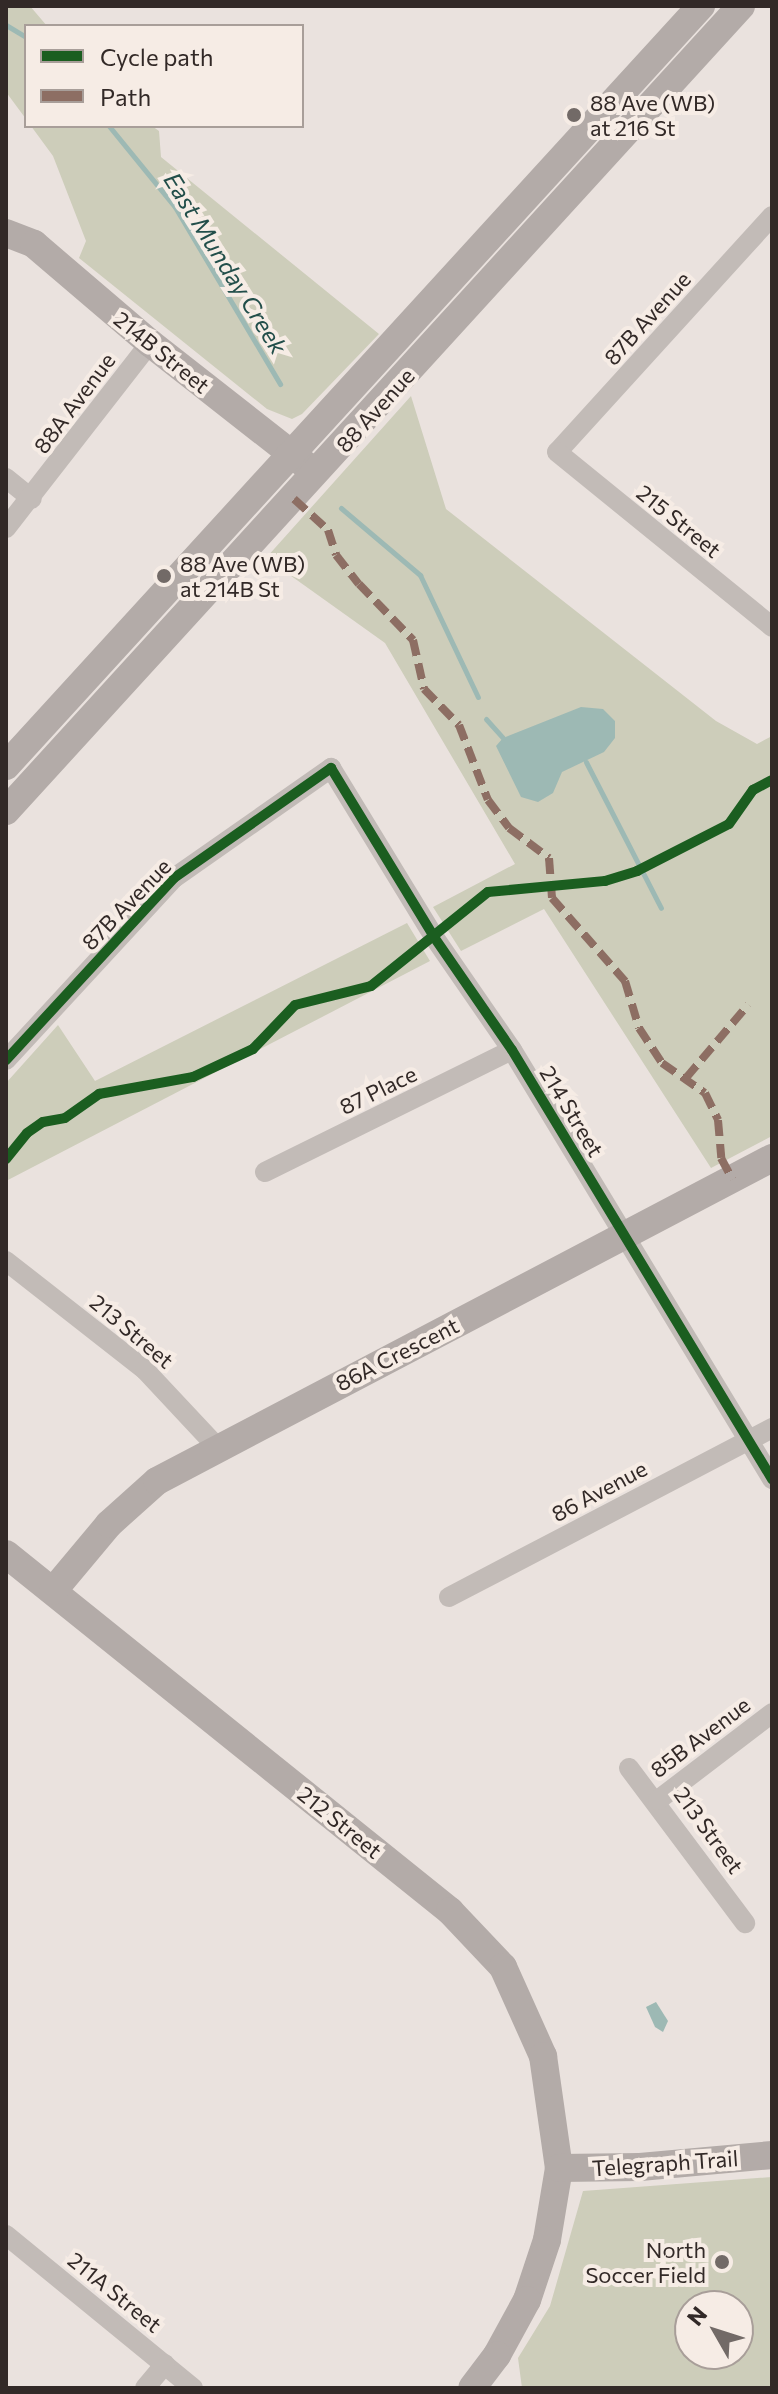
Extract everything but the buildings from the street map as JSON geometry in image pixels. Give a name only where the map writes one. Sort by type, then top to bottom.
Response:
[{"type":"street","name":"88 Avenue","points":[[6,811],[317,474],[741,6]]},
{"type":"street","name":"88 Avenue","points":[[6,766],[695,10]]},
{"type":"street","name":"87B Avenue","points":[[557,452],[772,216]]},
{"type":"street","name":"214B Street","points":[[6,233],[34,244],[150,343],[317,474]]},
{"type":"street","name":"88A Avenue","points":[[6,528],[32,499],[150,343]]},
{"type":"street","name":"215 Street","points":[[557,452],[772,627]]},
{"type":"street","points":[[6,478],[32,499]]},
{"type":"street","name":"87B Avenue","points":[[6,1060],[174,878],[331,768]]},
{"type":"street","name":"214 Street","points":[[331,768],[434,937],[512,1050],[772,1479]]},
{"type":"street","name":"87 Place","points":[[265,1172],[512,1050]]},
{"type":"street","name":"86A Crescent","points":[[53,1591],[109,1524],[157,1481],[772,1158]]},
{"type":"street","name":"213 Street","points":[[6,1261],[145,1370],[218,1448]]},
{"type":"street","name":"86 Avenue","points":[[449,1597],[772,1428]]},
{"type":"street","name":"212 Street","points":[[6,1554],[450,1911],[503,1967],[543,2056],[559,2168],[547,2240],[527,2300],[497,2355],[472,2388]]},
{"type":"street","name":"85B Avenue","points":[[658,1800],[772,1713]]},
{"type":"street","name":"213 Street","points":[[629,1768],[658,1800],[745,1923]]},
{"type":"street","name":"Telegraph Trail","points":[[559,2168],[640,2167],[772,2155]]},
{"type":"street","name":"211A Street","points":[[6,2235],[193,2388]]},
{"type":"street","points":[[145,2388],[165,2364]]},
{"type":"green space","points":[[6,6],[30,6],[45,24],[24,24],[24,116],[6,92]]},
{"type":"green space","points":[[32,128],[155,128],[159,131],[161,157],[379,334],[302,414],[292,419],[267,409],[79,258],[86,241],[53,156]]},
{"type":"green space","points":[[411,396],[446,509],[716,721],[757,744],[772,736],[772,1136],[711,1168],[544,909],[461,951],[433,907],[515,864],[385,643],[266,558]]},
{"type":"green space","points":[[407,923],[430,961],[6,1181],[6,1083],[58,1025],[95,1081]]},
{"type":"green space","points":[[772,2177],[772,2388],[522,2388],[518,2358],[550,2306],[583,2191]]},
{"type":"water","points":[[581,707],[603,709],[615,721],[615,738],[604,752],[562,772],[553,793],[538,802],[521,797],[496,746],[503,738]]},
{"type":"water","points":[[656,2002],[668,2021],[663,2032],[655,2027],[646,2007]]},
{"type":"waterway","name":"East Munday Creek","points":[[6,25],[24,36]]},
{"type":"waterway","name":"East Munday Creek","points":[[111,128],[175,207],[280,384]]},
{"type":"waterway","points":[[341,508],[420,575],[478,697]]},
{"type":"waterway","points":[[486,719],[503,738]]},
{"type":"waterway","points":[[586,762],[661,908]]},
{"type":"marked path","points":[[294,499],[328,530],[336,555],[359,584],[413,640],[424,689],[459,725],[488,800],[509,828],[549,858],[552,898],[625,981],[639,1028],[662,1063],[705,1093],[718,1120],[721,1158],[732,1179]]},
{"type":"marked path","points":[[686,1078],[748,1005]]},
{"type":"cycle path","points":[[6,1060],[174,878],[331,768],[434,937],[512,1050],[772,1479]]},
{"type":"cycle path","points":[[6,1159],[27,1133],[43,1122],[65,1118],[99,1094],[193,1077],[253,1049],[295,1005],[371,986],[488,892],[605,881],[637,871],[729,824],[753,790],[772,780]]},
{"type":"place","name":"88 Ave (WB) at 216 St","points":[[574,115]]},
{"type":"place","name":"88 Ave (WB) at 214B St","points":[[164,576]]},
{"type":"place","name":"North Soccer Field","points":[[722,2262]]}]
